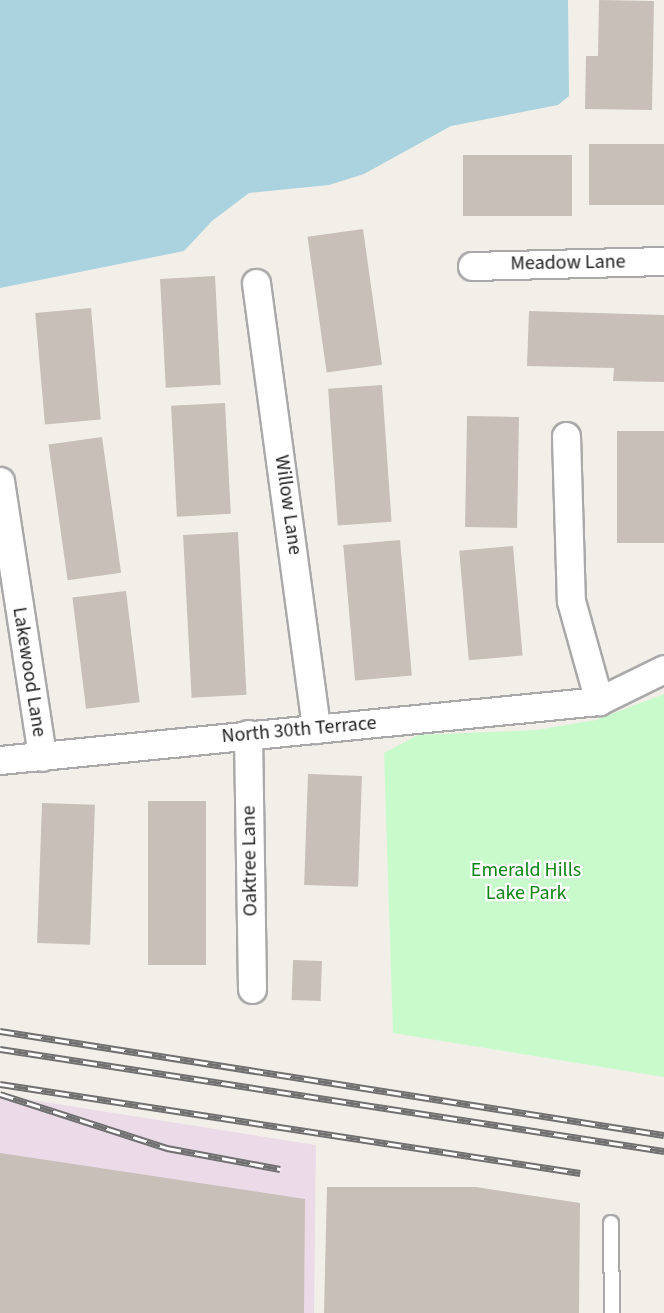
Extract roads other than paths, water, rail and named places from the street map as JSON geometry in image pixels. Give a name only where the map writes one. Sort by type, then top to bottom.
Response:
[{"type":"street","name":"Meadow Lane","points":[[472,266],[664,261]]},
{"type":"street","name":"Willow Lane","points":[[256,283],[316,729]]},
{"type":"street","points":[[566,436],[572,601],[599,701],[664,669]]},
{"type":"street","name":"Lakewood Lane","points":[[0,481],[42,757]]},
{"type":"street","name":"North 30th Terrace","points":[[0,760],[599,701]]},
{"type":"street","name":"Oaktree Lane","points":[[248,734],[252,989]]},
{"type":"lane","points":[[611,1223],[612,1313]]},
{"type":"water","points":[[0,0],[568,0],[569,96],[558,105],[451,126],[364,174],[329,185],[249,193],[212,221],[184,251],[0,288]]},
{"type":"railway","points":[[0,1031],[664,1135]]},
{"type":"railway","points":[[0,1049],[664,1151]]},
{"type":"railway","points":[[0,1084],[580,1173]]},
{"type":"railway","points":[[0,1094],[167,1148],[280,1169]]},
{"type":"park label","name":"Emerald Hills Lake Park","points":[[526,882]]}]
